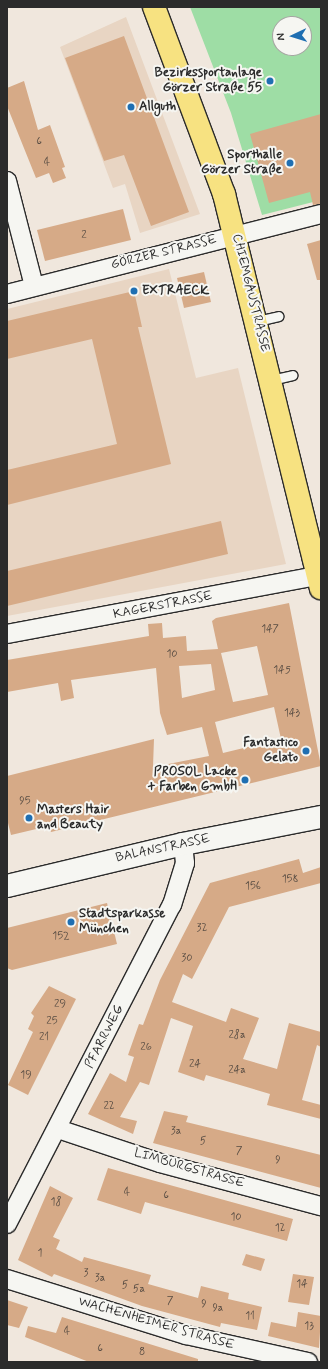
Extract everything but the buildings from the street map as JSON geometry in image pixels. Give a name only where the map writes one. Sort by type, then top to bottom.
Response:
[{"type":"main road","name":"CHIEMGAUSTRASSE","points":[[154,7],[206,141],[236,236],[257,321],[282,377],[320,582]]},
{"type":"street","points":[[7,181],[34,286]]},
{"type":"street","name":"GÖRZER STRASSE","points":[[7,294],[321,214]]},
{"type":"street","name":"KAGERSTRASSE","points":[[7,634],[320,582]]},
{"type":"street","name":"BALANSTRASSE","points":[[7,886],[182,844],[321,817]]},
{"type":"street","name":"PFARRWEG","points":[[7,1224],[58,1129],[172,905],[185,863],[182,844]]},
{"type":"street","name":"LIMBURGSTRASSE","points":[[58,1129],[160,1162],[321,1206]]},
{"type":"street","name":"WACHENHEIMER STRASSE","points":[[7,1279],[186,1335],[308,1362]]},
{"type":"lane","points":[[257,321],[278,316]]},
{"type":"shaded area","points":[[126,17],[200,214],[140,233],[125,184],[113,188],[60,47]]},
{"type":"shaded area","points":[[169,269],[196,378],[238,368],[286,564],[7,616],[7,309]]},
{"type":"green space","name":"Bezirkssportanlage Görzer Straße 55","points":[[190,7],[321,7],[321,200],[262,215],[231,113]]},
{"type":"place","name":"Bezirkssportanlage Görzer Straße 55","points":[[270,81]]},
{"type":"place","name":"Allguth","points":[[131,107]]},
{"type":"place","name":"Sporthalle Görzer Straße","points":[[290,163]]},
{"type":"place","name":"EXTRAECK","points":[[134,291]]},
{"type":"place","name":"Fantastico Gelato","points":[[306,751]]},
{"type":"place","name":"PROSOL Lacke + Farben GmbH","points":[[245,780]]},
{"type":"place","name":"Masters Hair and Beauty","points":[[29,818]]},
{"type":"place","name":"Stadtsparkasse München","points":[[71,922]]}]
